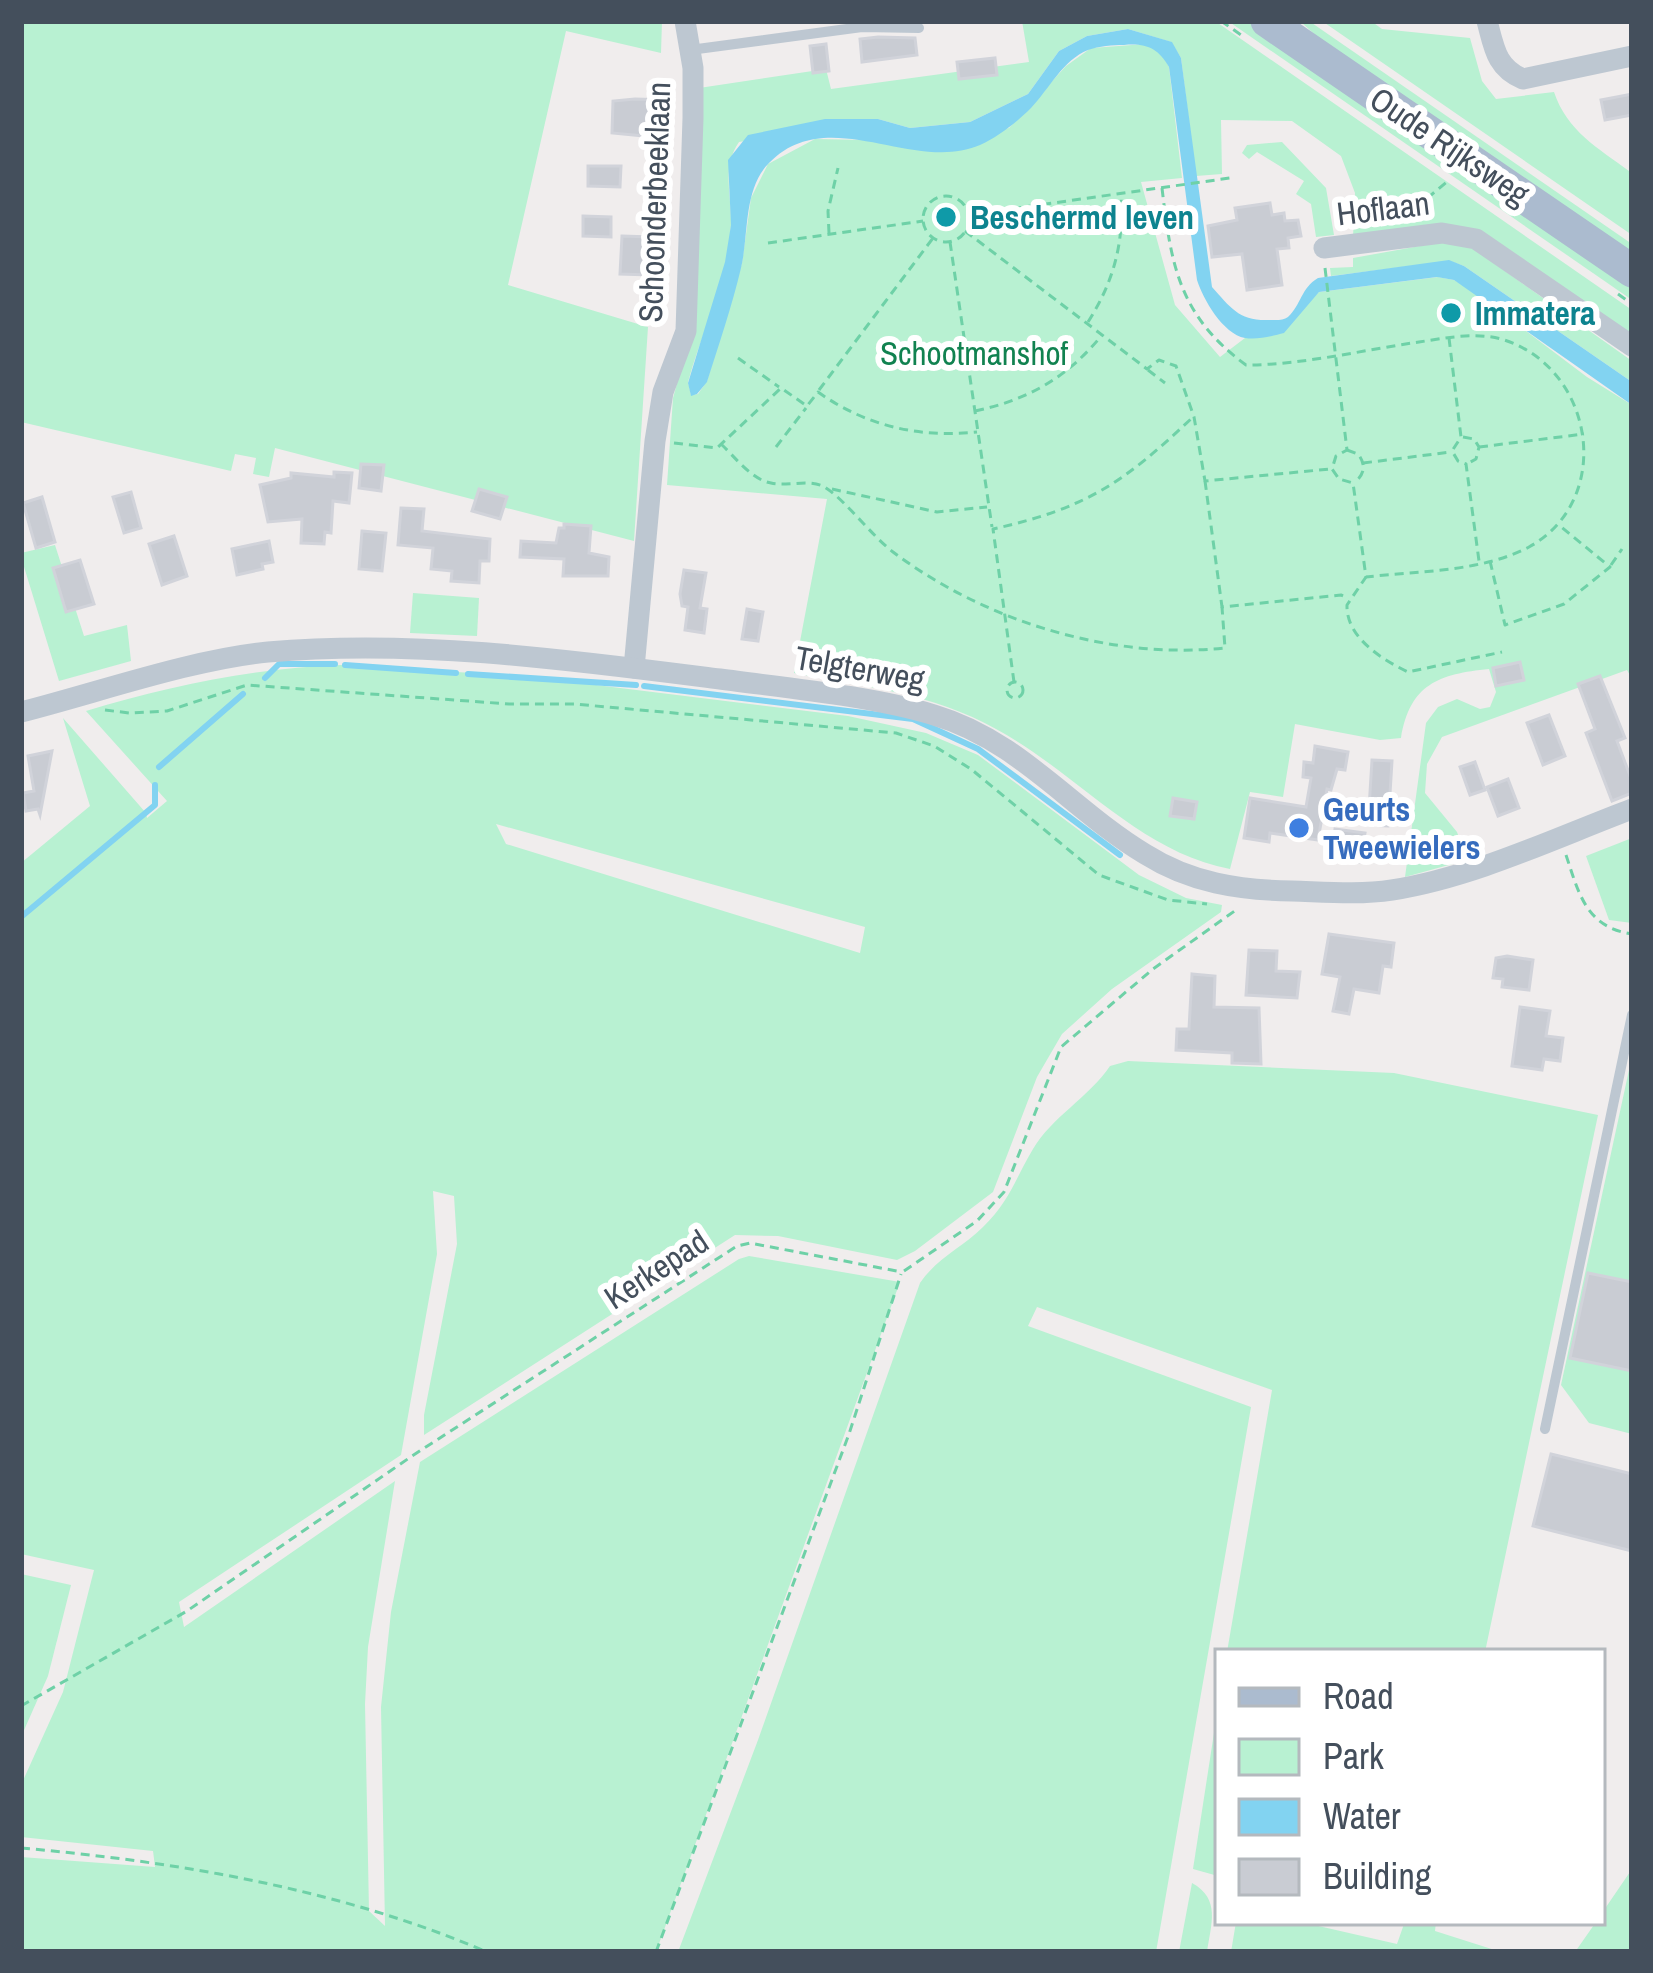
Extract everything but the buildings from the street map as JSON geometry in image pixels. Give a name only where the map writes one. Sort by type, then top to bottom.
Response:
[{"type":"main road","name":"Oude Rijksweg","points":[[1267,21],[1632,271]]},
{"type":"street","name":"Schoonderbeeklaan","points":[[634,668],[655,441],[663,392],[686,331],[694,118],[685,21]]},
{"type":"street","points":[[1487,21],[1497,60],[1507,73],[1522,80],[1632,56]]},
{"type":"street","name":"Hoflaan","points":[[1324,255],[1442,233],[1476,239],[1632,346]]},
{"type":"street","name":"Telgterweg","points":[[21,712],[262,653],[344,648],[545,656],[793,689],[933,714],[978,731],[1027,761],[1143,854],[1199,879],[1250,890],[1344,893],[1408,886],[1454,874],[1632,809]]},
{"type":"lane","points":[[690,50],[862,27],[920,28]]},
{"type":"lane","points":[[1545,1430],[1632,1015]]},
{"type":"path","points":[[830,234],[828,211],[838,168]]},
{"type":"path","points":[[968,215],[1230,178]]},
{"type":"path","points":[[1365,245],[1374,219],[1424,201],[1449,180]]},
{"type":"path","points":[[1162,188],[1180,289],[1199,318],[1246,365],[1449,338],[1491,337],[1539,357],[1574,399],[1584,434],[1579,484],[1559,525],[1528,548],[1490,561],[1366,578],[1350,598],[1347,618],[1357,637],[1408,672],[1502,652]]},
{"type":"path","points":[[1087,323],[1117,261],[1123,221],[1121,194]]},
{"type":"path","points":[[939,197],[961,202],[968,215],[965,232],[950,242],[933,238],[923,220],[927,206],[939,197]]},
{"type":"path","points":[[768,244],[923,220]]},
{"type":"path","points":[[965,232],[1165,383]]},
{"type":"path","points":[[776,447],[933,238]]},
{"type":"path","points":[[950,242],[1014,682]]},
{"type":"path","points":[[1324,255],[1347,450]]},
{"type":"path","points":[[974,412],[1046,386],[1087,354],[1102,335]]},
{"type":"path","points":[[1449,338],[1461,437],[1452,452]]},
{"type":"path","points":[[738,358],[807,406]]},
{"type":"path","points":[[827,488],[893,552],[1004,615],[1091,640],[1157,649],[1225,648],[1194,417],[1175,366],[1159,360],[1147,369]]},
{"type":"path","points":[[655,441],[717,448],[781,388]]},
{"type":"path","points":[[818,392],[882,425],[919,433],[977,432]]},
{"type":"path","points":[[993,529],[1043,518],[1091,498],[1136,470],[1194,417]]},
{"type":"path","points":[[1479,447],[1584,434]]},
{"type":"path","points":[[1452,452],[1466,464],[1476,459],[1479,447],[1474,439],[1461,437]]},
{"type":"path","points":[[721,444],[766,483],[819,484],[860,498],[937,512],[989,506]]},
{"type":"path","points":[[1332,469],[1336,456],[1347,450],[1358,454],[1362,474],[1353,483]]},
{"type":"path","points":[[1363,464],[1452,452]]},
{"type":"path","points":[[1466,464],[1479,562]]},
{"type":"path","points":[[1204,481],[1332,469]]},
{"type":"path","points":[[1332,469],[1339,479],[1353,483]]},
{"type":"path","points":[[1353,483],[1366,578]]},
{"type":"path","points":[[854,518],[860,498]]},
{"type":"path","points":[[1559,525],[1610,567]]},
{"type":"path","points":[[1490,561],[1505,625],[1564,604],[1610,567],[1622,549]]},
{"type":"path","points":[[1222,607],[1341,595],[1350,598]]},
{"type":"path","name":"Telgterweg","points":[[96,709],[166,711],[248,685],[509,704],[574,704],[896,734],[934,746],[970,769],[1100,875],[1168,900],[1212,904]]},
{"type":"path","points":[[1565,852],[1582,904],[1593,919],[1632,934]]},
{"type":"path","points":[[656,1952],[850,1434],[902,1272],[977,1221],[1004,1192],[1061,1048],[1153,969],[1247,902],[1232,904]]},
{"type":"path","name":"Kerkepad","points":[[21,1706],[187,1611],[412,1456],[737,1246],[750,1243],[902,1272]]},
{"type":"path","points":[[21,1848],[138,1858],[317,1896],[425,1926],[487,1952]]},
{"type":"green space","points":[[21,21],[662,21],[661,53],[566,31],[508,285],[648,327],[634,541],[275,448],[269,477],[253,474],[256,458],[235,454],[231,471],[21,422]]},
{"type":"green space","name":"Schootmanshof","points":[[1022,21],[1215,21],[1632,310],[1632,338],[1478,233],[1353,237],[1355,193],[1341,156],[1292,121],[1221,120],[1222,174],[1196,176],[1181,58],[1171,42],[1128,29],[1087,36],[1059,51],[1028,94],[970,122],[910,128],[878,119],[739,142],[729,172],[729,245],[688,382],[691,395],[698,394],[707,381],[742,263],[751,198],[768,164],[815,139],[870,140],[907,148],[1009,128],[1066,66],[1091,48],[1146,44],[1161,52],[1169,67],[1182,178],[1141,182],[1175,305],[1220,357],[1245,338],[1270,336],[1319,292],[1438,277],[1470,289],[1632,405],[1632,679],[1627,670],[1442,737],[1427,764],[1425,793],[1457,832],[1467,860],[1405,877],[1426,723],[1438,707],[1457,699],[1480,709],[1490,707],[1496,692],[1489,669],[1455,674],[1430,685],[1412,705],[1401,738],[1380,740],[1295,724],[1283,797],[1250,792],[1230,869],[1197,860],[1137,829],[1025,747],[972,717],[898,693],[794,673],[827,499],[667,485],[673,398],[689,339],[699,88],[826,69],[831,89],[1029,62]]},
{"type":"green space","points":[[1228,21],[1250,21],[1632,286],[1632,300]]},
{"type":"green space","points":[[1300,21],[1309,21],[1632,244],[1632,259],[1339,57]]},
{"type":"green space","points":[[1322,21],[1371,21],[1382,29],[1470,38],[1482,81],[1496,99],[1554,92],[1575,128],[1629,171],[1632,235]]},
{"type":"green space","points":[[1282,142],[1326,188],[1334,235],[1316,237],[1311,204],[1296,194],[1304,181],[1257,152],[1249,159],[1242,153],[1247,145]]},
{"type":"green space","points":[[1464,242],[1632,361],[1632,382],[1450,261],[1331,276],[1330,268],[1353,267],[1353,258]]},
{"type":"green space","points":[[55,545],[84,636],[127,625],[131,661],[59,681],[21,557],[21,553]]},
{"type":"green space","points":[[413,593],[479,598],[477,636],[410,633]]},
{"type":"green space","points":[[341,665],[523,676],[848,716],[926,733],[978,755],[1139,875],[1186,898],[1222,905],[1221,912],[1112,989],[1062,1034],[1037,1077],[993,1192],[915,1251],[897,1260],[778,1236],[735,1235],[424,1435],[457,1244],[454,1196],[433,1191],[437,1254],[401,1455],[179,1602],[184,1627],[395,1481],[368,1647],[365,1704],[369,1911],[385,1926],[381,1707],[391,1612],[420,1462],[739,1259],[749,1256],[900,1282],[656,1952],[21,1952],[21,1857],[155,1867],[153,1851],[21,1837],[21,1785],[63,1692],[94,1570],[21,1554],[21,863],[90,806],[63,718],[147,818],[167,801],[86,711],[212,680]],"holes":[[[496,824],[865,927],[860,953],[506,844]]]},
{"type":"green space","points":[[1632,838],[1632,923],[1609,920],[1586,856]]},
{"type":"green space","points":[[1632,1056],[1632,1434],[1589,1423],[1561,1385]]},
{"type":"green space","points":[[1128,1061],[1394,1073],[1598,1115],[1486,1649],[1228,1649],[1272,1390],[1037,1307],[1028,1326],[1251,1407],[1156,1952],[678,1952],[920,1283],[992,1217],[1050,1127],[1110,1066]]},
{"type":"green space","points":[[21,1574],[71,1585],[48,1676],[21,1737]]},
{"type":"green space","points":[[1215,1726],[1215,1875],[1193,1869]]},
{"type":"green space","points":[[1632,1869],[1632,1952],[1575,1952],[1594,1925],[1605,1925],[1605,1909]]},
{"type":"green space","points":[[1192,1883],[1211,1904],[1207,1952],[1179,1952]]},
{"type":"green space","points":[[1236,1925],[1314,1925],[1397,1944],[1404,1925],[1436,1925],[1435,1931],[1501,1952],[1231,1952]]},
{"type":"water","points":[[1128,29],[1172,42],[1181,58],[1212,287],[1236,312],[1259,320],[1284,319],[1318,278],[1449,260],[1632,382],[1632,405],[1454,280],[1437,277],[1319,292],[1284,333],[1250,338],[1229,330],[1209,306],[1197,280],[1169,67],[1156,51],[1132,45],[1079,55],[1026,113],[980,145],[954,152],[817,139],[792,146],[769,163],[751,199],[741,268],[707,382],[691,396],[688,383],[725,262],[731,225],[728,160],[748,135],[825,119],[878,119],[910,128],[970,122],[1028,94],[1059,51],[1087,36]]},
{"type":"waterway","points":[[265,678],[279,664],[335,664]]},
{"type":"waterway","points":[[345,665],[456,673]]},
{"type":"waterway","points":[[468,674],[636,685]]},
{"type":"waterway","points":[[644,686],[913,719],[978,749],[1120,855]]},
{"type":"waterway","points":[[159,767],[243,694]]},
{"type":"waterway","points":[[21,917],[155,805],[155,785]]},
{"type":"place","name":"Beschermd leven","points":[[946,217]]},
{"type":"place","name":"Immatera","points":[[1451,313]]},
{"type":"place","name":"Geurts Tweewielers","points":[[1299,828]]}]
